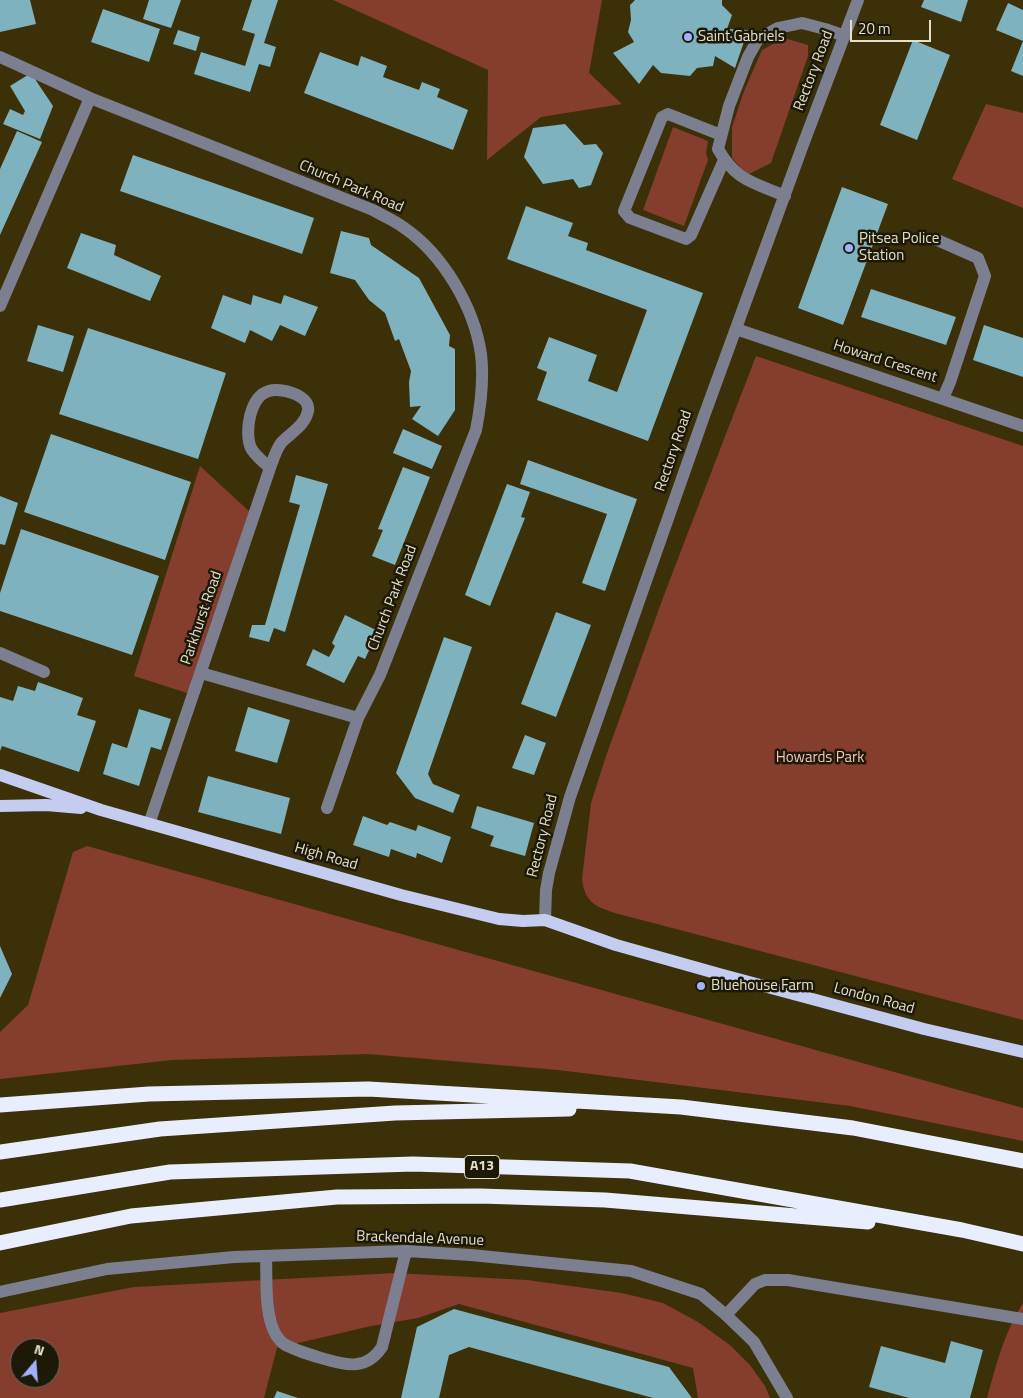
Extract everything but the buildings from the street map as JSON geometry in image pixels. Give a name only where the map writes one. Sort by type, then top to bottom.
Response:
[{"type":"highway","points":[[0,1105],[149,1094],[368,1089],[681,1106],[853,1128],[1023,1161]]},
{"type":"highway","points":[[0,1152],[160,1129],[376,1114],[681,1106]]},
{"type":"highway","name":"A13","points":[[0,1200],[170,1172],[413,1164],[610,1170],[630,1171],[962,1230],[1023,1244]]},
{"type":"highway","name":"A13","points":[[0,1243],[131,1216],[337,1197],[480,1196],[605,1200],[962,1230]]},
{"type":"main road","name":"High Road","points":[[0,775],[101,810],[466,912],[499,919],[545,920]]},
{"type":"main road","name":"High Road","points":[[0,806],[46,805],[101,810]]},
{"type":"main road","name":"London Road","points":[[545,920],[616,945],[718,974],[914,1026],[1023,1052]]},
{"type":"street","name":"Rectory Road","points":[[545,920],[546,890],[549,873],[570,797],[736,329],[858,0]]},
{"type":"street","points":[[785,196],[742,178],[727,165],[718,149],[729,106],[748,56],[758,39],[778,28],[802,23],[845,36]]},
{"type":"street","name":"Church Park Road","points":[[0,57],[90,98],[373,210],[403,227],[428,249],[453,279],[464,300],[475,331],[480,354],[481,403],[476,430],[380,675],[358,718],[327,808]]},
{"type":"street","points":[[0,306],[90,98]]},
{"type":"street","points":[[721,135],[668,114],[662,117],[624,212],[630,218],[686,240],[691,235],[724,160]]},
{"type":"street","points":[[935,239],[978,258],[985,276],[943,398]]},
{"type":"street","name":"Howard Crescent","points":[[736,329],[1023,426]]},
{"type":"street","name":"Parkhurst Road","points":[[149,824],[270,468],[280,444],[304,421],[308,409],[306,402],[301,397],[277,390],[268,391],[260,396],[250,417],[248,427],[251,448],[270,468]]},
{"type":"street","points":[[0,654],[44,672]]},
{"type":"street","points":[[201,674],[358,718]]},
{"type":"street","points":[[266,1256],[269,1314],[276,1335],[282,1343],[309,1354],[357,1364],[369,1360],[382,1347],[406,1252]]},
{"type":"street","name":"Brackendale Avenue","points":[[0,1292],[107,1270],[234,1257],[406,1252],[471,1255],[631,1271],[701,1294],[754,1342],[787,1398]]},
{"type":"street","points":[[726,1315],[755,1284],[765,1280],[788,1280],[1023,1319]]},
{"type":"green space","points":[[333,0],[602,0],[589,73],[622,104],[541,117],[487,160],[488,70]]},
{"type":"green space","points":[[784,38],[808,45],[808,56],[771,163],[747,175],[732,158],[732,127],[744,91],[762,50]]},
{"type":"green space","points":[[986,104],[1023,113],[1023,208],[952,179]]},
{"type":"green space","points":[[673,127],[708,141],[706,153],[708,160],[684,226],[643,210]]},
{"type":"green space","name":"Howards Park","points":[[756,356],[1023,446],[1023,1020],[615,913],[596,905],[585,893],[582,879],[591,803],[664,595]]},
{"type":"green space","points":[[200,466],[251,513],[190,694],[134,676]]},
{"type":"green space","points":[[87,846],[1023,1108],[1023,1141],[850,1106],[558,1070],[368,1054],[172,1060],[0,1079],[0,1032],[28,1005],[73,852]]},
{"type":"green space","points":[[395,1273],[527,1280],[622,1293],[663,1303],[698,1322],[730,1345],[750,1365],[765,1386],[770,1398],[698,1398],[693,1368],[459,1304],[418,1318],[371,1326],[277,1348],[264,1398],[0,1398],[0,1313],[134,1287]]},
{"type":"green space","points":[[1023,1303],[1023,1398],[987,1398],[997,1361],[1016,1314]]},
{"type":"place","name":"Saint Gabriels","points":[[688,37]]},
{"type":"place","name":"Pitsea Police Station","points":[[849,248]]},
{"type":"place","name":"Bluehouse Farm","points":[[701,986]]}]
